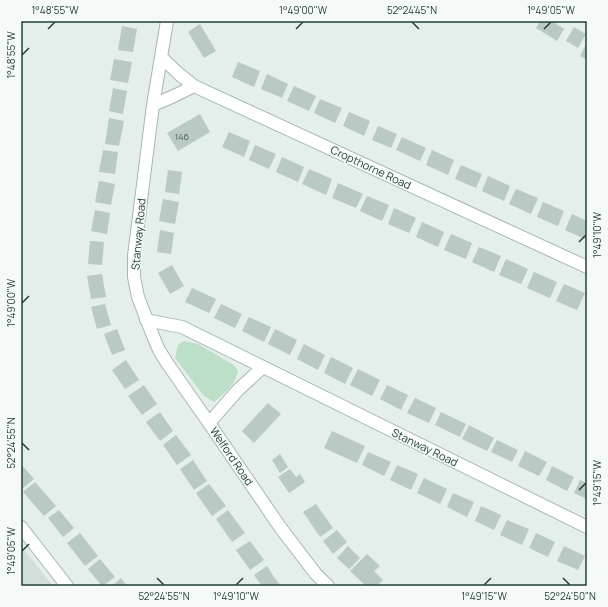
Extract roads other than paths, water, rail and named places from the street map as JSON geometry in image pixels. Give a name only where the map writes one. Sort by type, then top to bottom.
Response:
[{"type":"street","name":"Stanway Road","points":[[167,21],[134,256],[134,277],[138,297],[146,320],[182,328],[587,526]]},
{"type":"street","name":"Cropthorne Road","points":[[161,57],[194,86],[587,267]]},
{"type":"street","points":[[154,105],[194,86]]},
{"type":"street","name":"Welford Road","points":[[146,320],[166,363],[280,527],[328,586]]},
{"type":"street","points":[[209,423],[238,390],[263,367]]},
{"type":"street","points":[[21,527],[67,586]]}]
